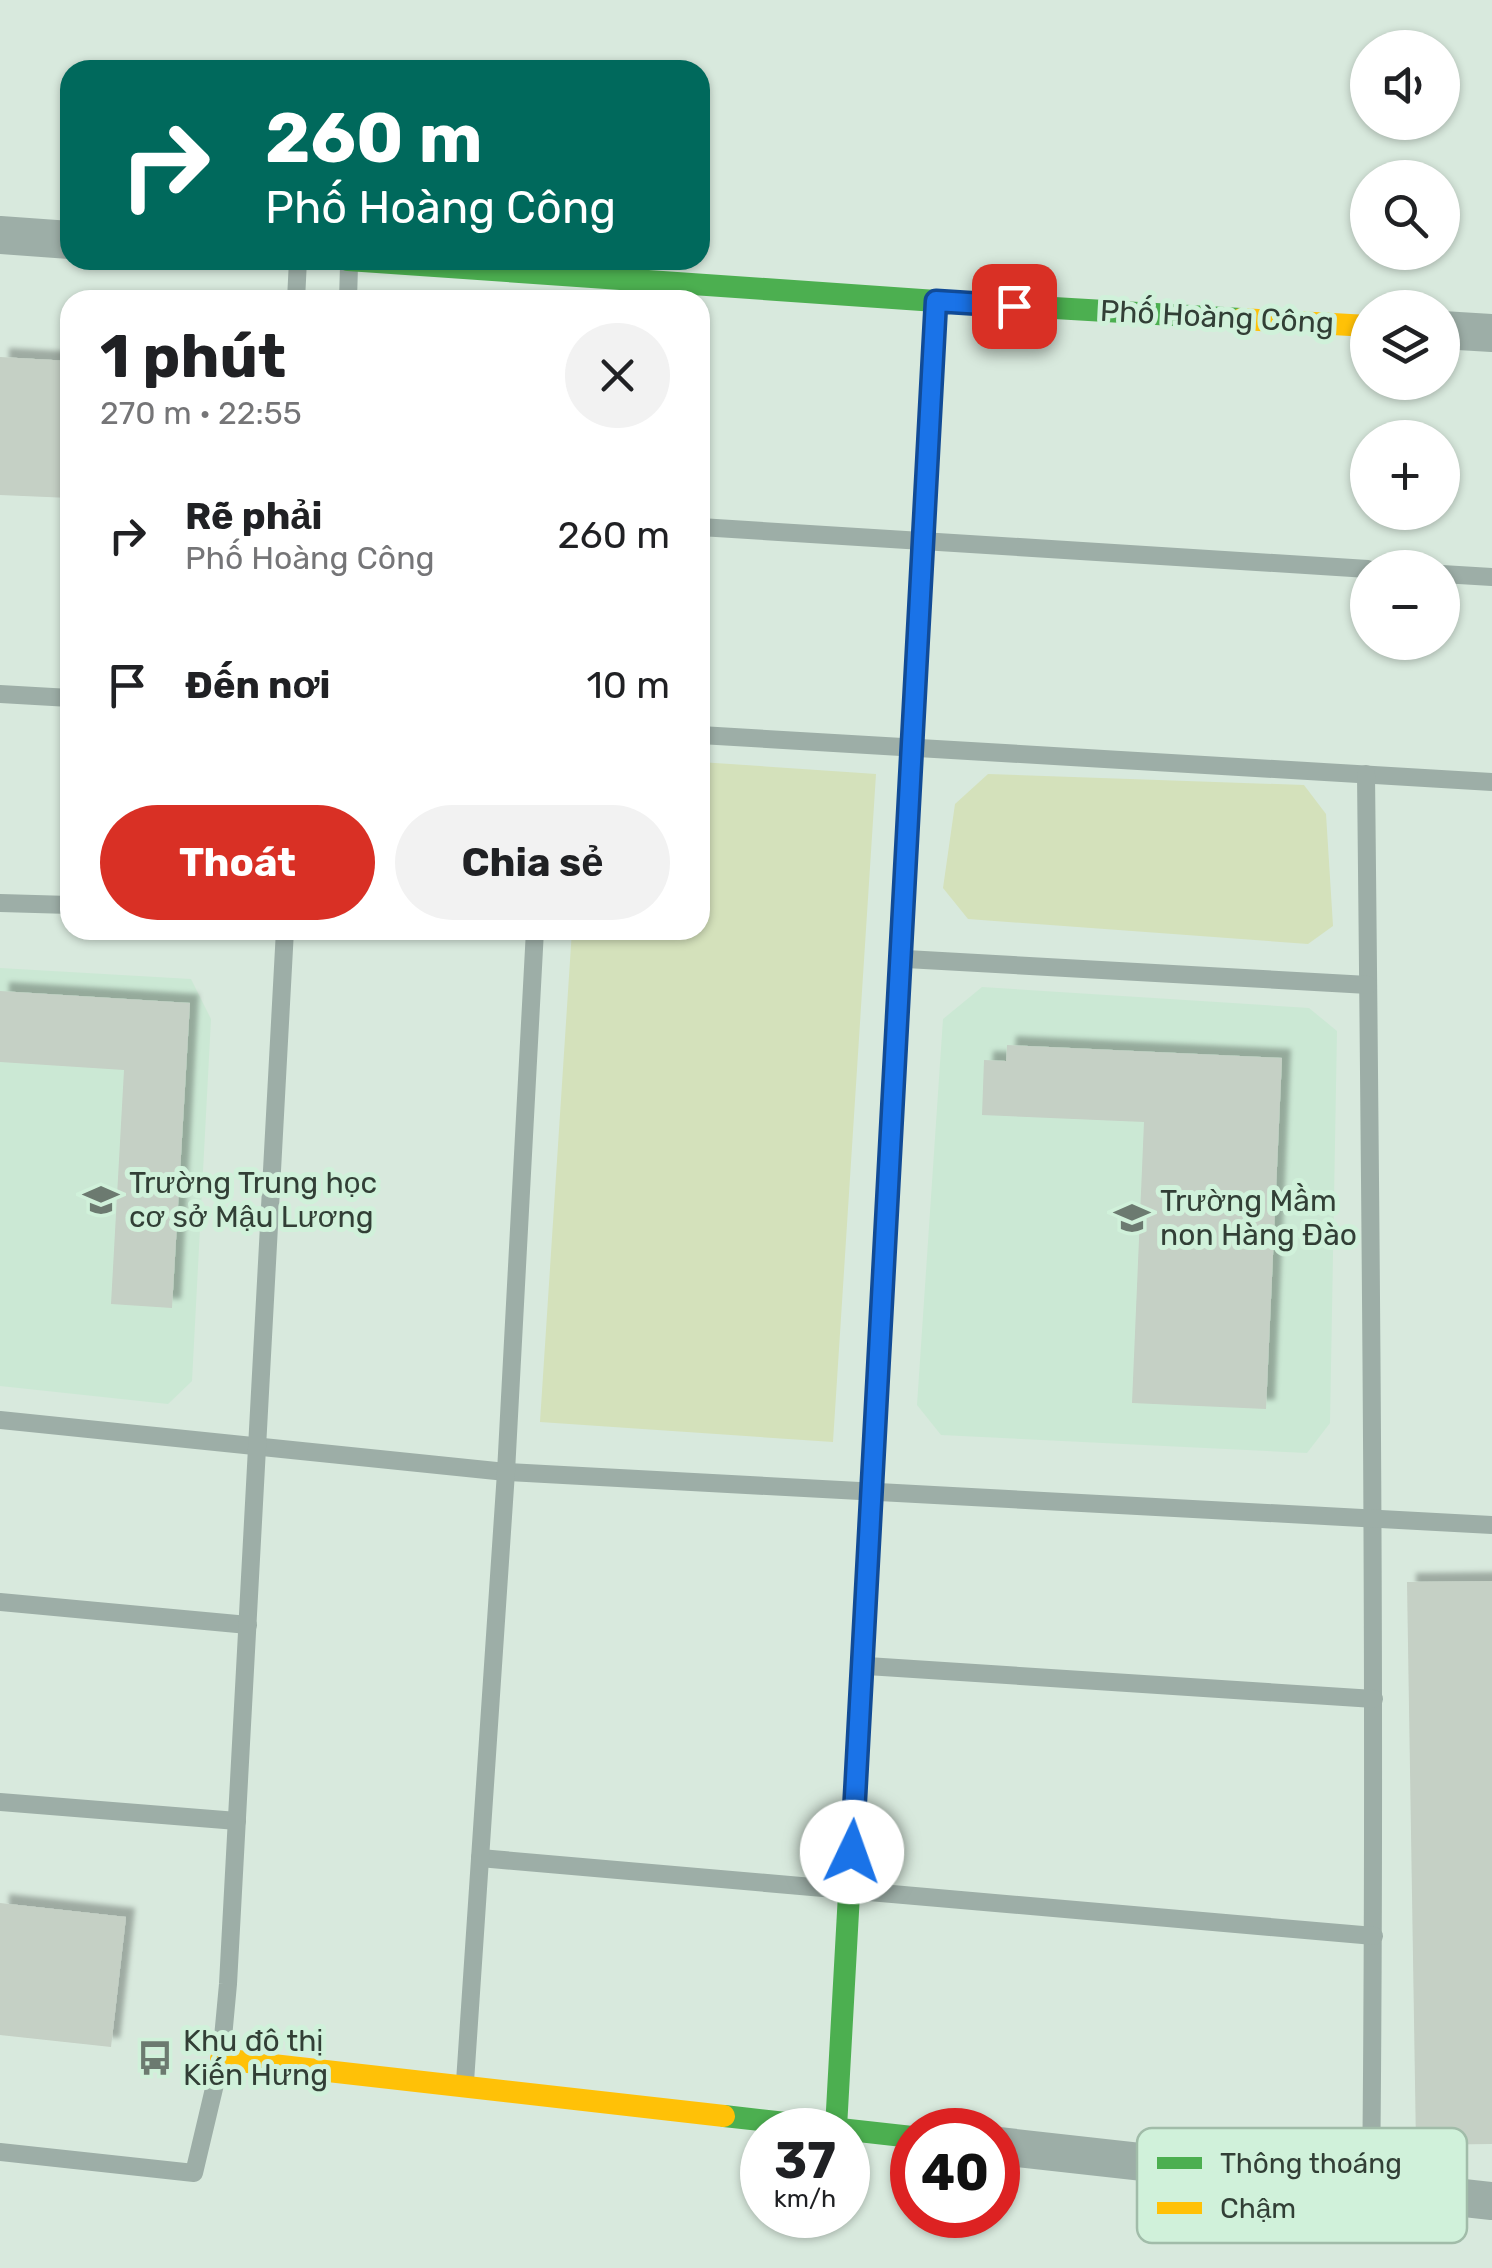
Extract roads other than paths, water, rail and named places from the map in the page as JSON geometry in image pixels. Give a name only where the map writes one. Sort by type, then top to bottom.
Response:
[{"type":"street","points":[[0,235],[60,239]]},
{"type":"street","name":"Phố Hoàng Công","points":[[492,270],[1350,325]]},
{"type":"street","points":[[837,2108],[936,301]]},
{"type":"street","points":[[1460,331],[1492,333]]},
{"type":"street","points":[[221,2059],[740,2117]]},
{"type":"street","points":[[1020,2148],[1137,2162]]},
{"type":"street","points":[[1467,2198],[1492,2201]]},
{"type":"lane","points":[[710,528],[1350,568]]},
{"type":"lane","points":[[1460,575],[1492,577]]},
{"type":"lane","points":[[0,694],[60,697]]},
{"type":"lane","points":[[710,736],[1492,782]]},
{"type":"lane","points":[[1366,774],[1374,1518],[1372,2128]]},
{"type":"lane","points":[[0,903],[60,906]]},
{"type":"lane","points":[[0,2152],[194,2173],[221,2059],[284,940]]},
{"type":"lane","points":[[464,2086],[506,1472],[534,940]]},
{"type":"lane","points":[[900,958],[1368,985]]},
{"type":"lane","points":[[0,1420],[506,1472],[1492,1525]]},
{"type":"lane","points":[[0,1602],[248,1626]]},
{"type":"lane","points":[[862,1666],[1374,1700]]},
{"type":"lane","points":[[0,1802],[237,1821]]},
{"type":"lane","points":[[480,1858],[1374,1936]]},
{"type":"place","name":"Trường Trung học cơ sở Mậu Lương","points":[[101,1200]]},
{"type":"place","name":"Trường Mầm non Hàng Đào","points":[[1132,1218]]},
{"type":"place","name":"Khu đô thị Kiến Hưng","points":[[155,2058]]}]
